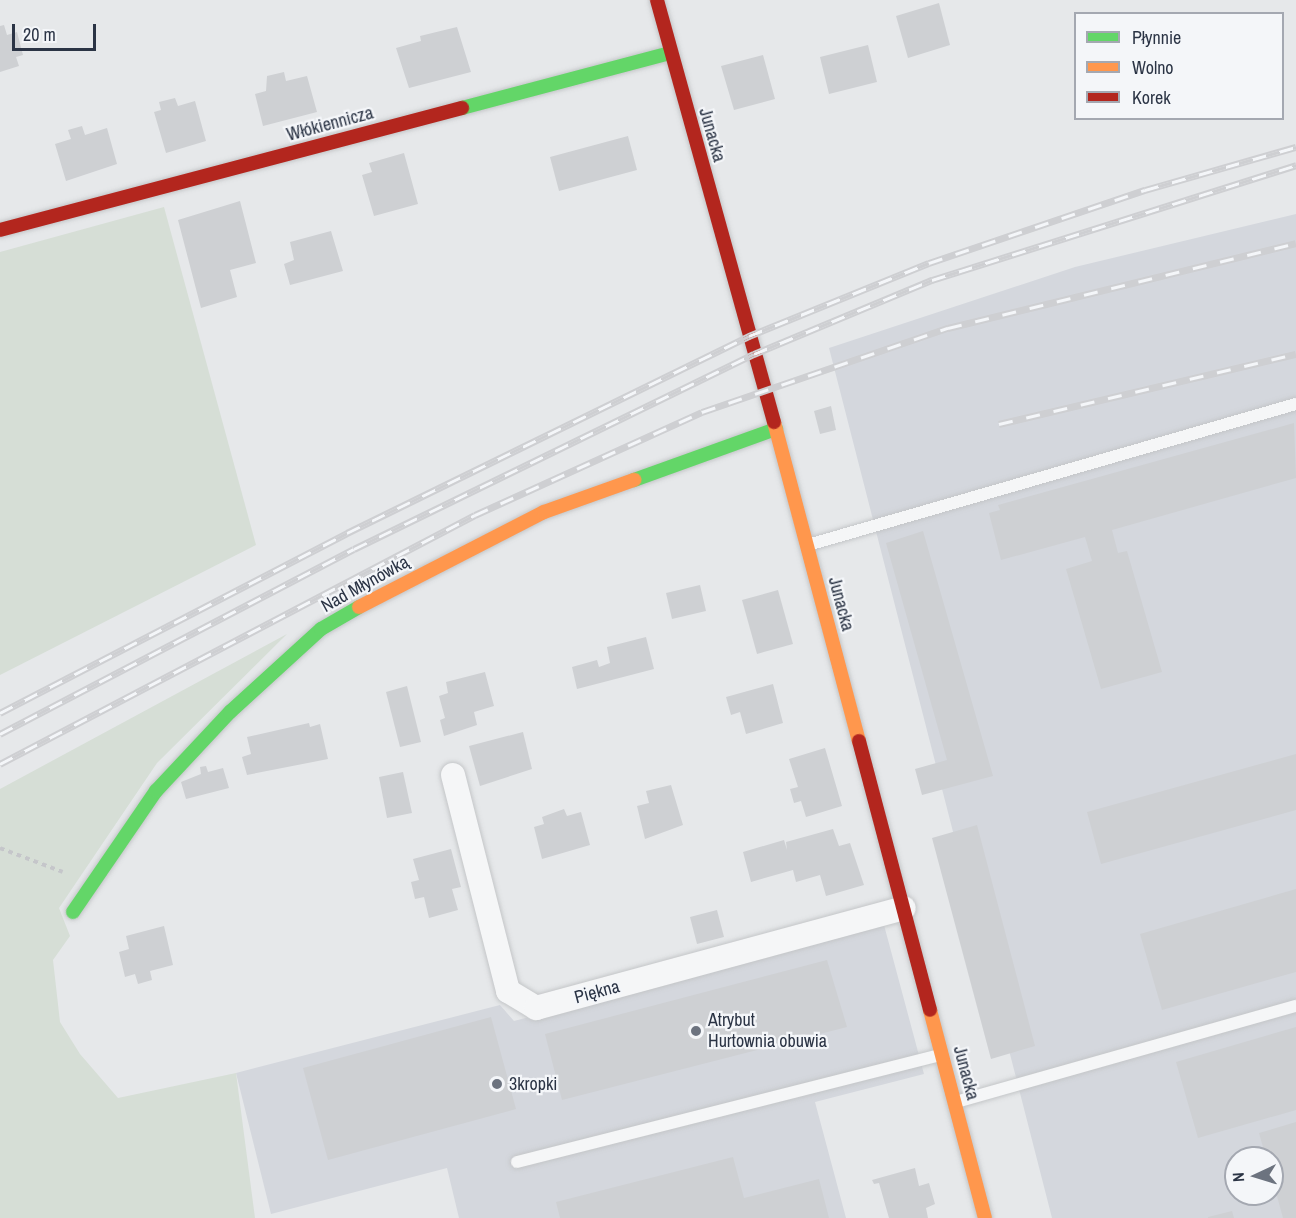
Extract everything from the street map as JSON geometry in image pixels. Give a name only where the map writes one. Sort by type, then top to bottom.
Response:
[{"type":"street","name":"Junacka","points":[[657,0],[670,54],[776,429],[985,1218]]},
{"type":"street","name":"Włókiennicza","points":[[0,230],[670,54]]},
{"type":"street","name":"Nad Młynówką","points":[[74,912],[156,791],[230,712],[321,629],[402,582],[544,512],[776,429]]},
{"type":"street","name":"Piękna","points":[[453,775],[508,991],[536,1008],[904,908]]},
{"type":"lane","points":[[807,545],[1296,404]]},
{"type":"lane","points":[[955,1102],[1296,1006]]},
{"type":"lane","points":[[517,1162],[942,1054]]},
{"type":"path","points":[[0,848],[39,860],[91,886]]},
{"type":"shaded area","points":[[164,207],[256,545],[0,675],[0,252]]},
{"type":"shaded area","points":[[1296,214],[1296,1218],[1052,1218],[829,348],[1075,267]]},
{"type":"shaded area","points":[[287,634],[157,763],[59,908],[70,936],[53,960],[60,1022],[80,1054],[118,1098],[236,1073],[255,1218],[0,1218],[0,789]]},
{"type":"shaded area","points":[[884,925],[924,1074],[815,1102],[846,1218],[459,1218],[447,1168],[271,1214],[236,1073],[500,1005],[514,1021]]},
{"type":"building","points":[[939,3],[950,45],[908,58],[896,16]]},
{"type":"building","points":[[4,25],[7,35],[17,32],[23,55],[16,57],[19,66],[0,72],[0,26]]},
{"type":"building","points":[[457,27],[471,72],[409,88],[396,48],[421,41],[420,36]]},
{"type":"building","points":[[868,45],[877,82],[829,94],[820,57]]},
{"type":"building","points":[[763,55],[775,99],[734,110],[721,66]]},
{"type":"building","points":[[284,72],[286,81],[307,76],[317,112],[263,126],[255,94],[266,91],[267,76]]},
{"type":"building","points":[[175,98],[178,106],[195,101],[206,141],[166,153],[154,112],[161,110],[159,102]]},
{"type":"building","points":[[82,126],[85,135],[107,128],[117,164],[66,181],[55,144],[71,139],[68,130]]},
{"type":"building","points":[[628,136],[637,170],[559,191],[550,157]]},
{"type":"building","points":[[404,153],[418,204],[374,216],[362,175],[372,172],[369,163]]},
{"type":"building","points":[[240,201],[256,263],[230,270],[237,297],[201,308],[178,220]]},
{"type":"building","points":[[331,231],[343,271],[290,285],[284,264],[294,260],[290,242]]},
{"type":"building","points":[[831,406],[836,430],[820,434],[814,411]]},
{"type":"building","points":[[1294,423],[1296,478],[1112,530],[1118,553],[1127,551],[1162,672],[1101,689],[1066,569],[1092,561],[1085,537],[1001,560],[989,513],[1000,510],[998,505]]},
{"type":"building","points":[[923,531],[993,776],[922,795],[915,769],[947,760],[886,543]]},
{"type":"building","points":[[700,585],[706,611],[672,619],[666,593]]},
{"type":"building","points":[[778,590],[793,644],[757,654],[742,600]]},
{"type":"building","points":[[646,637],[654,669],[577,689],[572,667],[597,660],[599,667],[610,663],[607,647]]},
{"type":"building","points":[[485,672],[494,706],[474,712],[477,725],[444,736],[440,720],[445,718],[439,696],[448,693],[446,682]]},
{"type":"building","points":[[773,684],[783,723],[746,734],[740,712],[731,715],[726,697]]},
{"type":"building","points":[[407,686],[421,742],[400,747],[386,692]]},
{"type":"building","points":[[309,723],[310,727],[320,724],[328,759],[247,775],[242,757],[251,754],[247,737]]},
{"type":"building","points":[[523,732],[532,769],[480,786],[469,746]]},
{"type":"building","points":[[825,748],[842,806],[806,817],[801,801],[794,803],[790,789],[798,787],[789,759]]},
{"type":"building","points":[[1296,754],[1296,810],[1101,864],[1087,812]]},
{"type":"building","points":[[206,766],[208,772],[223,768],[229,788],[186,799],[181,782],[201,774],[200,767]]},
{"type":"building","points":[[403,772],[412,813],[387,818],[379,777]]},
{"type":"building","points":[[671,785],[683,825],[645,839],[637,806],[649,803],[646,791]]},
{"type":"building","points":[[564,809],[567,816],[581,812],[590,845],[542,859],[534,827],[544,824],[542,817]]},
{"type":"building","points":[[977,825],[1035,1046],[991,1059],[932,838]]},
{"type":"building","points":[[833,829],[839,846],[850,843],[864,885],[826,896],[820,875],[796,882],[793,870],[751,882],[743,852],[784,840],[787,850],[786,842]]},
{"type":"building","points":[[451,849],[461,887],[452,889],[458,910],[429,918],[424,897],[415,899],[411,882],[419,880],[413,859]]},
{"type":"building","points":[[1296,889],[1296,972],[1162,1010],[1140,934]]},
{"type":"building","points":[[717,910],[724,937],[697,944],[690,917]]},
{"type":"building","points":[[164,926],[173,965],[150,971],[152,980],[138,984],[135,974],[125,977],[119,952],[129,949],[126,936]]},
{"type":"building","name":"Atrybut Hurtownia obuwia","points":[[827,960],[847,1027],[562,1100],[545,1034]]},
{"type":"building","points":[[491,1017],[516,1109],[328,1160],[303,1068]]},
{"type":"building","points":[[1296,1027],[1296,1110],[1198,1138],[1176,1062]]},
{"type":"building","points":[[1296,1122],[1296,1218],[1283,1218],[1280,1206],[1284,1206],[1284,1146],[1263,1146],[1259,1133]]},
{"type":"building","points":[[733,1157],[744,1198],[819,1179],[829,1218],[560,1218],[556,1202]]},
{"type":"building","points":[[915,1168],[919,1186],[929,1183],[935,1204],[926,1208],[928,1218],[889,1218],[879,1183],[874,1184],[872,1180]]},
{"type":"building","points":[[1232,1211],[1234,1218],[1208,1218],[1208,1217]]},
{"type":"railway","points":[[0,713],[347,533],[749,336],[929,263],[1145,190],[1296,147]]},
{"type":"railway","points":[[0,734],[354,549],[754,354],[932,280],[1296,165]]},
{"type":"railway","points":[[0,764],[475,515],[702,412],[948,328],[1296,243]]},
{"type":"railway","points":[[999,424],[1296,354]]},
{"type":"traffic: fast","points":[[462,108],[670,53]]},
{"type":"traffic: fast","points":[[634,480],[776,429]]},
{"type":"traffic: fast","points":[[73,912],[156,791],[230,712],[321,629],[359,607]]},
{"type":"traffic: slow","points":[[774,422],[859,741]]},
{"type":"traffic: slow","points":[[359,607],[544,512],[634,480]]},
{"type":"traffic: slow","points":[[930,1010],[985,1218]]},
{"type":"traffic: jam","points":[[657,0],[774,422]]},
{"type":"traffic: jam","points":[[0,230],[462,108]]},
{"type":"traffic: jam","points":[[859,741],[930,1010]]},
{"type":"place","name":"Atrybut Hurtownia obuwia","points":[[696,1031]]},
{"type":"place","name":"3kropki","points":[[497,1084]]}]
